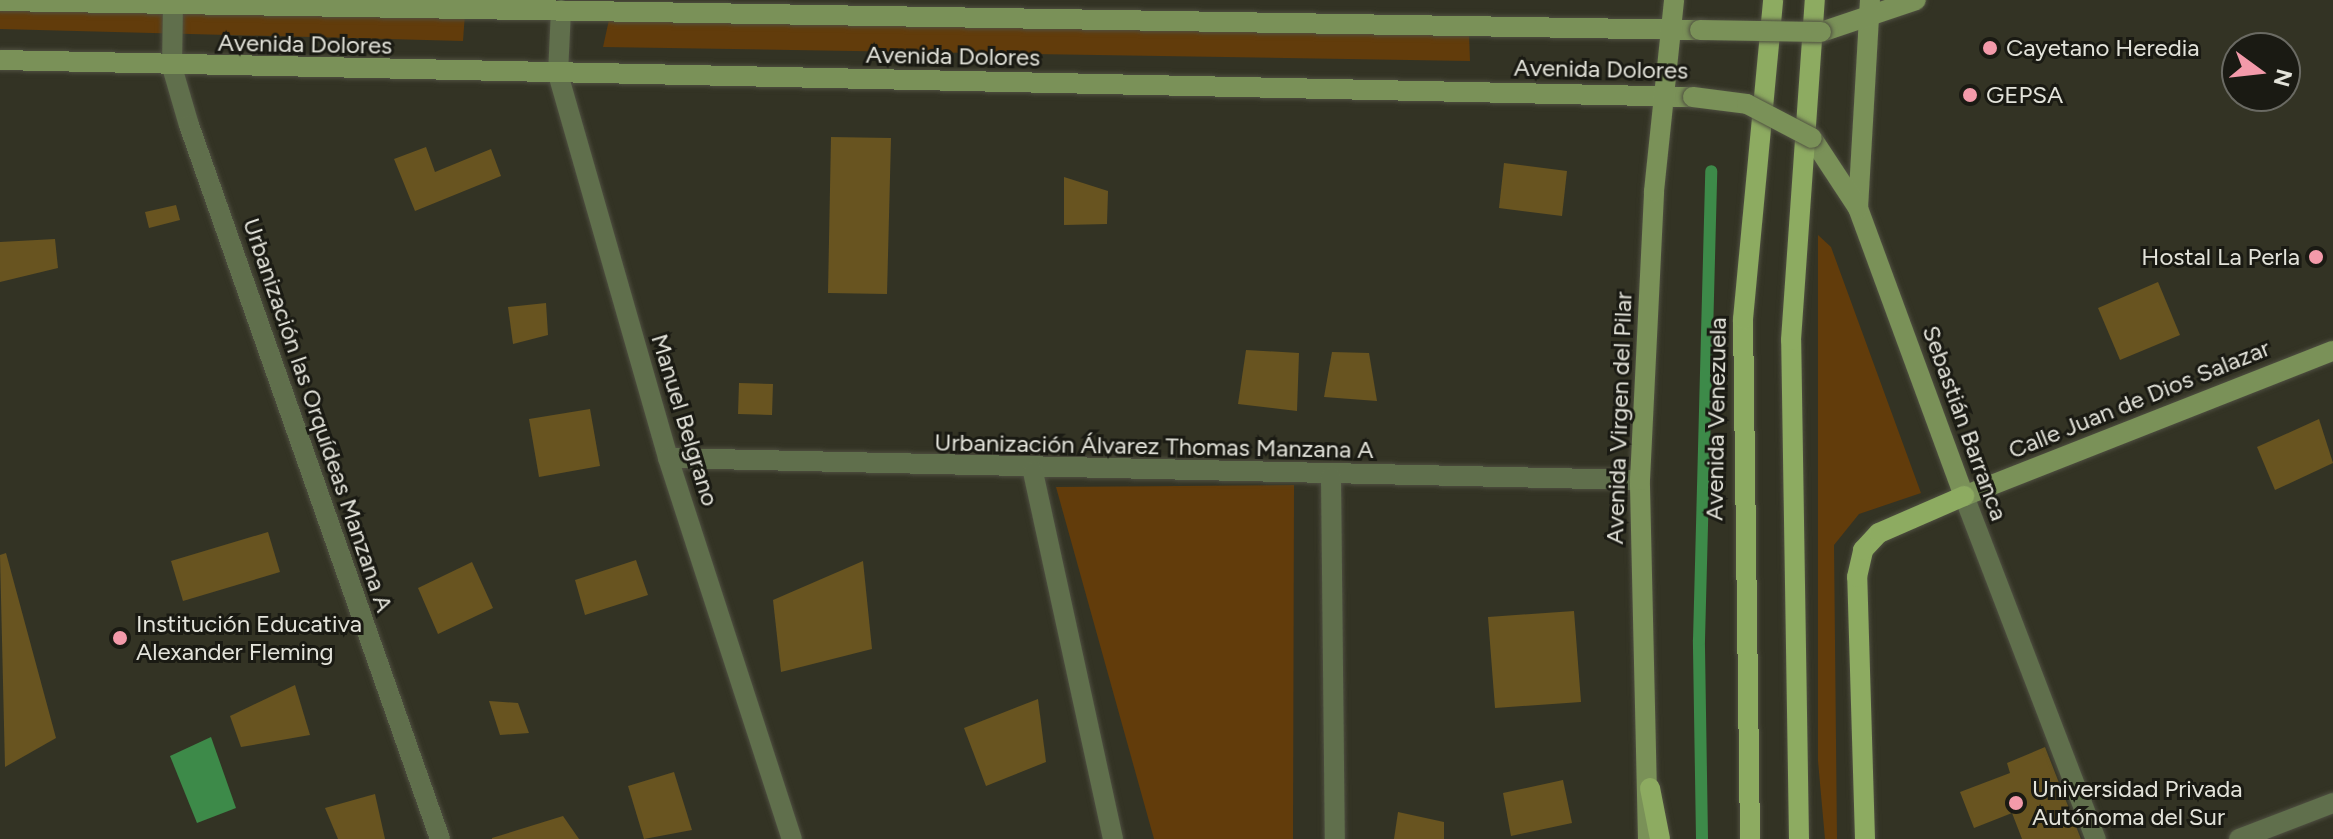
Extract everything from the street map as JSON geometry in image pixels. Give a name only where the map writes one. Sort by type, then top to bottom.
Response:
[{"type":"main road","name":"Avenida Virgen del Pilar","points":[[1648,839],[1650,788],[1638,644],[1640,480],[1664,96],[1674,0]]},
{"type":"main road","name":"Avenida Venezuela","points":[[1750,839],[1743,319],[1773,0]]},
{"type":"main road","points":[[1799,839],[1791,340],[1815,0]]},
{"type":"main road","name":"Avenida Dolores","points":[[0,1],[1821,32],[1870,6],[1916,0]]},
{"type":"main road","name":"Sebastián Barranca","points":[[1870,6],[1858,208],[1964,496]]},
{"type":"main road","name":"Avenida Dolores","points":[[0,60],[172,67],[1693,97],[1747,104],[1812,138],[1858,208]]},
{"type":"main road","name":"Calle Juan de Dios Salazar","points":[[1964,496],[2333,351]]},
{"type":"main road","points":[[1865,839],[1857,577],[1863,550],[1879,533],[1964,496]]},
{"type":"main road","points":[[1650,788],[1660,839]]},
{"type":"street","name":"Urbanización las Orquídeas Manzana A","points":[[173,4],[172,67],[440,839]]},
{"type":"street","name":"Manuel Belgrano","points":[[561,10],[558,74],[668,458],[792,839]]},
{"type":"street","name":"Urbanización Álvarez Thomas Manzana A","points":[[668,458],[1033,472],[1640,480]]},
{"type":"street","points":[[1033,472],[1113,839]]},
{"type":"street","points":[[1331,477],[1335,839]]},
{"type":"street","name":"Sebastián Barranca","points":[[1964,496],[2096,839]]},
{"type":"street","points":[[2239,839],[2333,803]]},
{"type":"shaded area","points":[[0,9],[465,13],[463,41],[0,29]]},
{"type":"shaded area","points":[[610,15],[1469,34],[1470,61],[603,47]]},
{"type":"shaded area","points":[[1818,235],[1831,247],[1921,493],[1859,514],[1834,545],[1837,839],[1825,839],[1818,761]]},
{"type":"shaded area","points":[[1294,485],[1293,839],[1154,839],[1056,487]]},
{"type":"shaded area","points":[[211,737],[236,808],[197,823],[170,756]]},
{"type":"building","points":[[831,137],[891,138],[887,294],[828,293]]},
{"type":"building","points":[[426,147],[435,172],[491,149],[501,176],[415,211],[394,159]]},
{"type":"building","points":[[1504,163],[1567,171],[1562,216],[1499,208]]},
{"type":"building","points":[[1064,177],[1108,191],[1107,224],[1064,225]]},
{"type":"building","points":[[176,205],[180,220],[149,228],[145,212]]},
{"type":"building","points":[[55,239],[58,268],[0,282],[0,242]]},
{"type":"building","points":[[2158,282],[2180,335],[2120,360],[2098,308]]},
{"type":"building","points":[[546,303],[548,335],[513,344],[508,307]]},
{"type":"building","points":[[1246,350],[1299,353],[1297,411],[1238,404]]},
{"type":"building","points":[[1332,352],[1369,353],[1377,401],[1324,397]]},
{"type":"building","points":[[739,383],[773,384],[772,415],[738,414]]},
{"type":"building","points":[[590,409],[600,466],[539,477],[529,419]]},
{"type":"building","points":[[2319,419],[2333,463],[2275,490],[2257,447]]},
{"type":"building","points":[[268,532],[280,572],[183,601],[171,561]]},
{"type":"building","points":[[6,553],[56,738],[5,767],[0,555]]},
{"type":"building","points":[[636,560],[648,595],[585,615],[575,580]]},
{"type":"building","points":[[863,561],[872,649],[781,672],[773,600]]},
{"type":"building","points":[[472,562],[493,608],[438,634],[418,588]]},
{"type":"building","points":[[1574,611],[1581,702],[1495,708],[1488,617]]},
{"type":"building","points":[[295,685],[310,735],[241,747],[230,716]]},
{"type":"building","points":[[1038,699],[1046,762],[986,786],[964,728]]},
{"type":"building","points":[[489,701],[518,703],[529,733],[500,735]]},
{"type":"building","name":"Universidad Privada Autónoma del Sur","points":[[2045,747],[2081,839],[2022,839],[2012,813],[1974,828],[1960,792],[2010,773],[2007,763]]},
{"type":"building","points":[[674,772],[692,830],[644,839],[628,786]]},
{"type":"building","points":[[1563,780],[1572,823],[1511,836],[1503,793]]},
{"type":"building","points":[[375,794],[385,839],[338,839],[325,808]]},
{"type":"building","points":[[1398,812],[1444,822],[1444,839],[1394,839]]},
{"type":"building","points":[[563,816],[579,839],[492,839],[492,838]]},
{"type":"waterway","points":[[1702,839],[1699,640],[1711,171]]},
{"type":"place","name":"Cayetano Heredia","points":[[1990,48]]},
{"type":"place","name":"GEPSA","points":[[1970,95]]},
{"type":"place","name":"Hostal La Perla","points":[[2316,257]]},
{"type":"place","name":"Institución Educativa Alexander Fleming","points":[[120,638]]},
{"type":"place","name":"Universidad Privada Autónoma del Sur","points":[[2016,803]]}]
